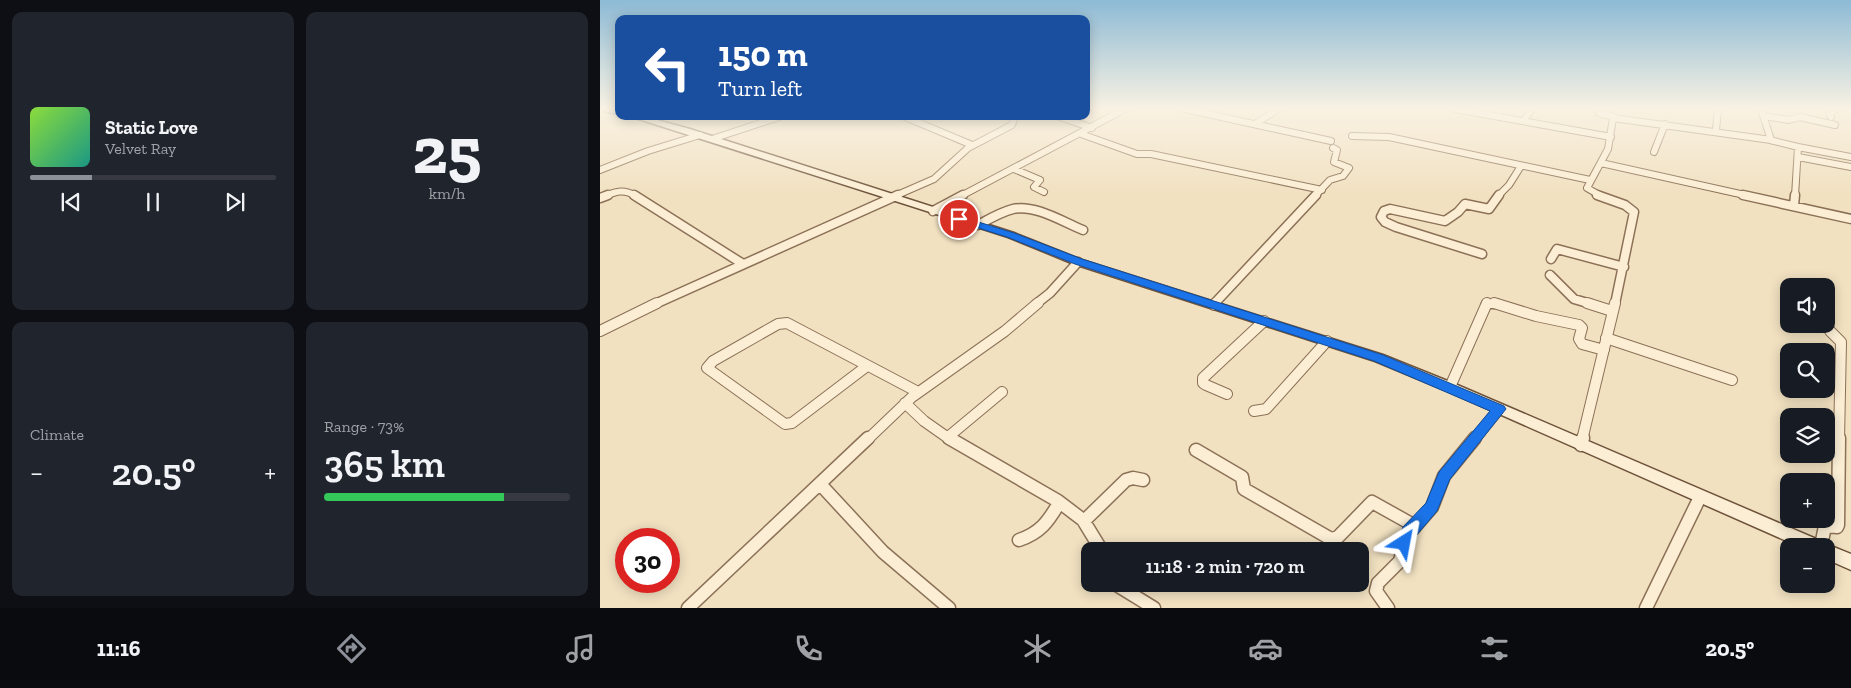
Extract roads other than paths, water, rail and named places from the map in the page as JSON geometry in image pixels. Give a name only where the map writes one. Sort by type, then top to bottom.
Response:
[{"type":"street","points":[[600,170],[648,151],[704,137]]},
{"type":"street","points":[[707,137],[1010,235],[1078,262],[1379,358],[1796,538]]},
{"type":"street","points":[[954,137],[972,145]]},
{"type":"street","points":[[600,331],[743,264],[938,177],[945,168],[972,145],[989,137]]},
{"type":"street","points":[[933,210],[1075,137]]},
{"type":"street","points":[[1090,137],[1139,155],[1151,154],[1322,190]]},
{"type":"street","points":[[1214,305],[1330,180],[1343,176],[1349,170],[1348,167],[1334,162],[1337,150],[1332,145],[1304,137]]},
{"type":"street","points":[[1391,137],[1590,180]]},
{"type":"street","points":[[1581,445],[1624,267],[1633,210],[1589,191],[1587,187],[1608,149],[1611,137]]},
{"type":"street","points":[[1654,152],[1660,137]]},
{"type":"street","points":[[1756,137],[1851,157]]},
{"type":"street","points":[[1794,206],[1798,147]]},
{"type":"street","points":[[1798,156],[1851,167]]},
{"type":"street","points":[[1601,163],[1851,219]]},
{"type":"street","points":[[1482,254],[1396,227],[1381,217],[1384,211],[1390,209],[1445,221],[1458,212],[1465,204],[1489,209],[1495,199],[1509,185],[1521,166]]},
{"type":"street","points":[[1014,169],[1040,180],[1041,182],[1034,187],[1044,192]]},
{"type":"street","points":[[600,198],[618,191],[628,191],[743,264]]},
{"type":"street","points":[[978,225],[1008,211],[1025,208],[1083,230]]},
{"type":"street","points":[[1550,259],[1557,249],[1624,267]]},
{"type":"street","points":[[688,608],[739,558],[821,485],[905,403],[1005,331],[1050,293],[1078,262]]},
{"type":"street","points":[[1550,275],[1574,299],[1612,311]]},
{"type":"street","points":[[1450,387],[1487,303],[1579,325],[1582,328],[1579,339],[1582,344],[1604,350]]},
{"type":"street","points":[[1227,394],[1203,383],[1203,378],[1264,321]]},
{"type":"street","points":[[868,366],[792,423],[785,424],[707,368],[713,361],[778,324],[786,323],[918,392]]},
{"type":"street","points":[[1823,538],[1825,526],[1836,527],[1838,525],[1840,342],[1832,333]]},
{"type":"street","points":[[1606,338],[1732,380]]},
{"type":"street","points":[[1254,411],[1266,409],[1327,342]]},
{"type":"street","points":[[948,437],[1002,392]]},
{"type":"street","points":[[905,403],[918,416],[948,437],[1059,503],[1084,521],[1094,542]]},
{"type":"street","points":[[1388,608],[1378,596],[1376,587],[1400,561],[1405,538],[1432,507],[1444,476],[1499,409]]},
{"type":"street","points":[[1196,450],[1242,477],[1244,489],[1331,539],[1338,537],[1370,503],[1376,503],[1415,526]]},
{"type":"street","points":[[1084,521],[1126,480],[1133,478],[1143,480]]},
{"type":"street","points":[[821,485],[883,552],[949,608]]},
{"type":"street","points":[[1646,608],[1700,497]]},
{"type":"street","points":[[1019,540],[1032,536],[1043,529],[1059,503]]},
{"type":"street","points":[[1835,555],[1851,562]]},
{"type":"street","points":[[1128,592],[1154,608]]}]
